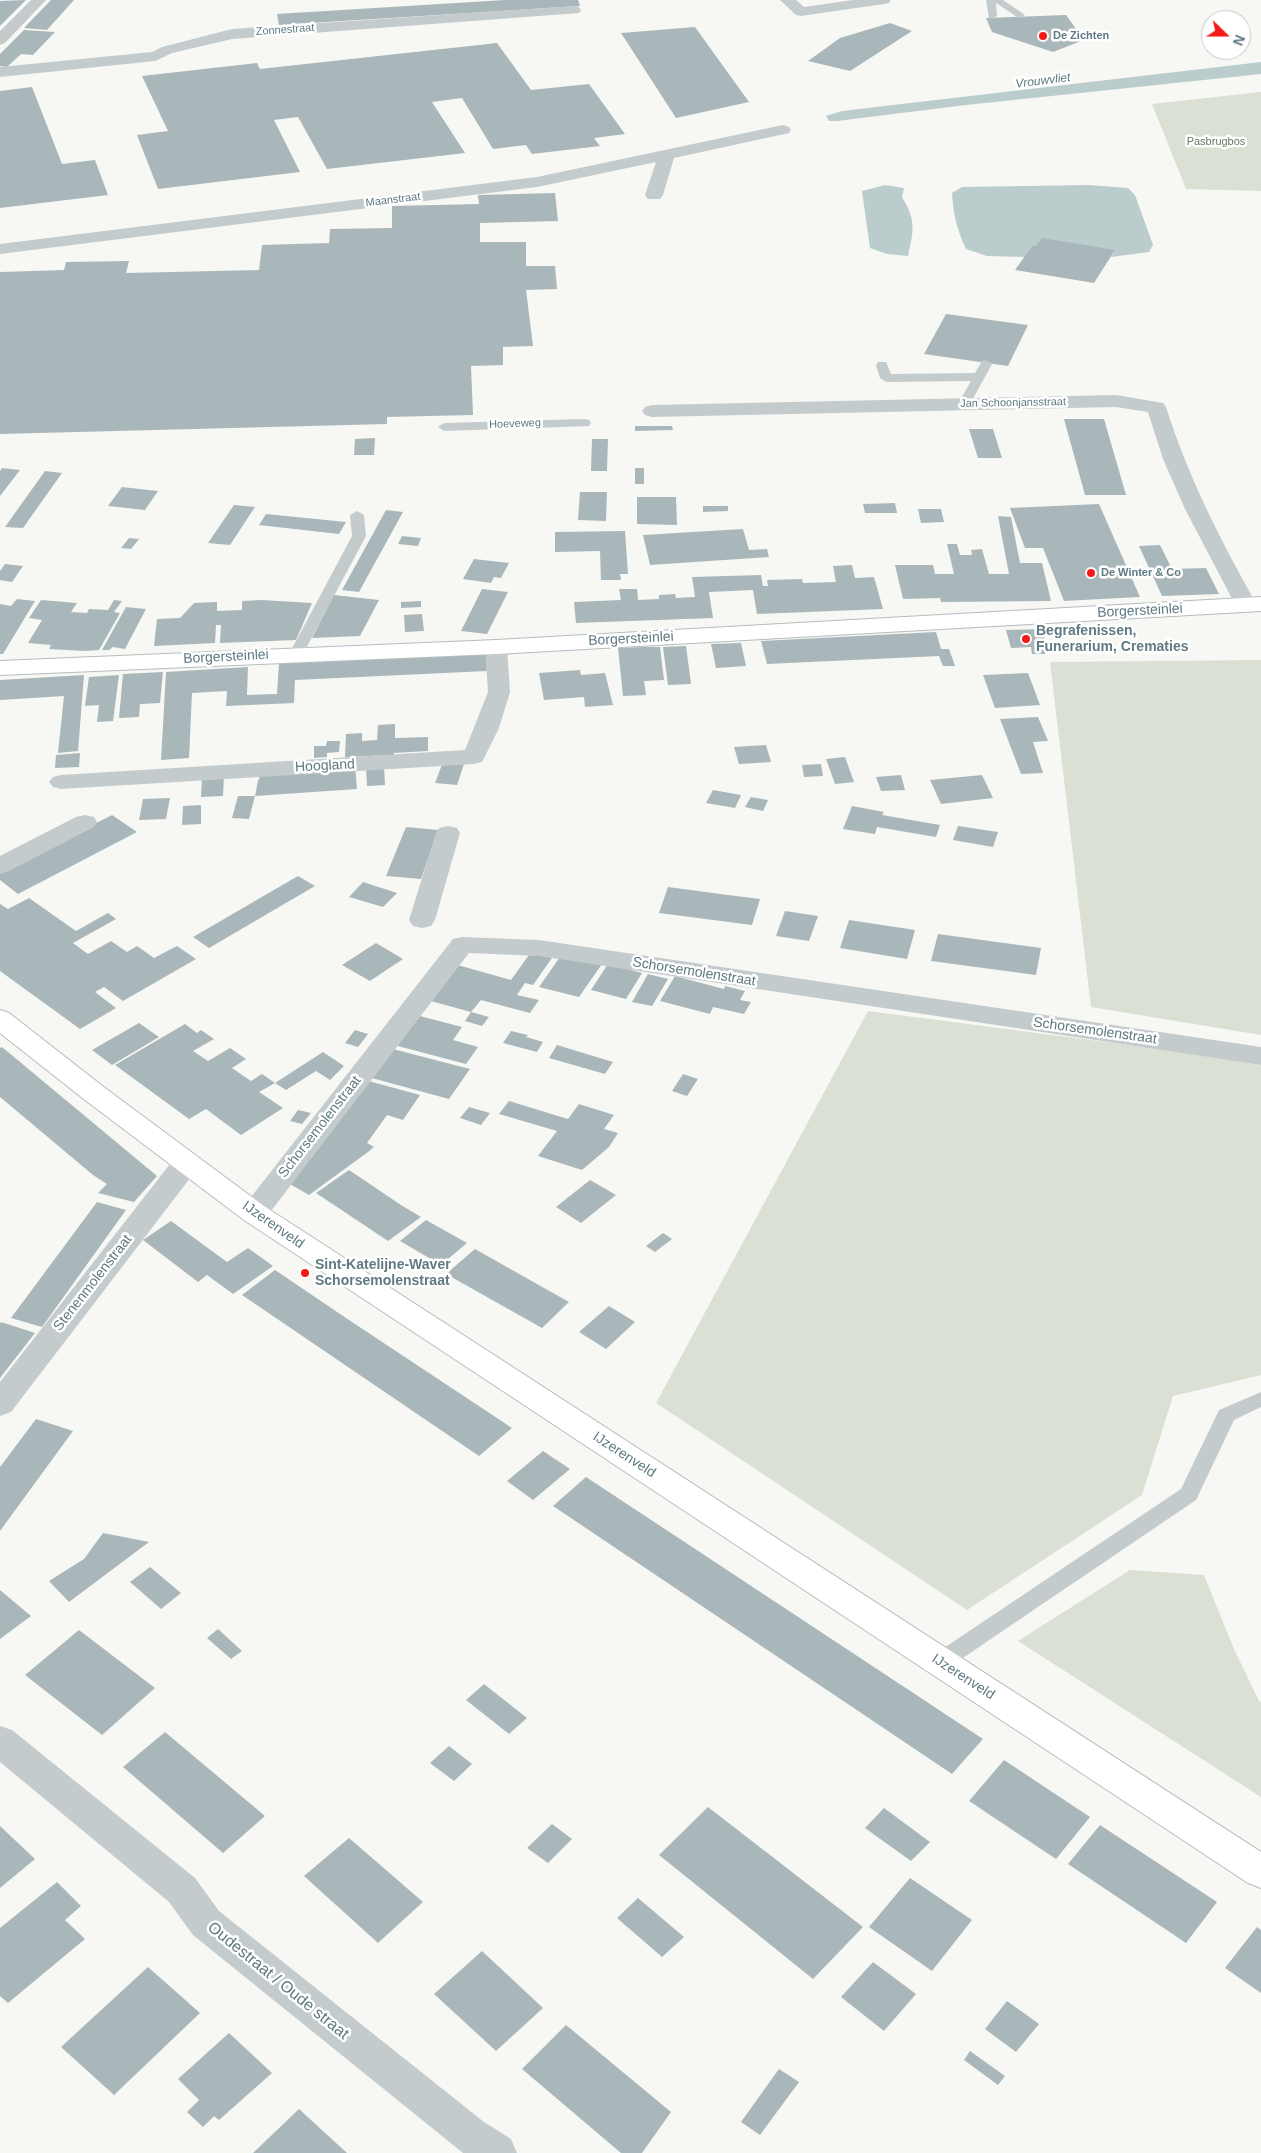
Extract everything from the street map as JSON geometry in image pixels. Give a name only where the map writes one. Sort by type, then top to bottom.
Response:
[{"type":"street","points":[[0,40],[39,0]]},
{"type":"street","points":[[787,0],[802,12],[884,0]]},
{"type":"street","name":"Zonnestraat","points":[[0,72],[155,56],[167,50],[232,34],[574,10]]},
{"type":"street","name":"Maanstraat","points":[[0,249],[537,182],[783,130]]},
{"type":"street","points":[[654,195],[667,154]]},
{"type":"street","name":"Jan Schoonjansstraat","points":[[652,411],[1116,401],[1156,407],[1181,479],[1212,545],[1254,605]]},
{"type":"street","name":"Borgersteinlei","points":[[0,668],[496,647],[1254,605]]},
{"type":"street","name":"Hoogland","points":[[61,782],[474,757],[487,728],[499,692],[496,647]]},
{"type":"street","points":[[0,866],[85,822]]},
{"type":"street","points":[[422,920],[448,833]]},
{"type":"street","name":"Schorsemolenstraat","points":[[254,1213],[462,945],[539,948],[1261,1056]]},
{"type":"street","name":"IJzerenveld","points":[[0,1019],[95,1094],[254,1213],[1261,1872]]},
{"type":"street","name":"Stenenmolenstraat","points":[[0,1404],[187,1162]]},
{"type":"street","name":"Oudestraat / Oude straat","points":[[0,1741],[182,1890],[206,1923],[470,2135],[497,2153]]},
{"type":"lane","points":[[991,0],[992,16]]},
{"type":"lane","points":[[998,0],[1020,15]]},
{"type":"lane","points":[[964,404],[986,364]]},
{"type":"lane","points":[[882,365],[886,378],[979,377]]},
{"type":"lane","name":"Hoeveweg","points":[[444,427],[585,422]]},
{"type":"lane","points":[[296,654],[359,536],[357,515]]},
{"type":"lane","points":[[940,1662],[1189,1494],[1226,1415],[1261,1399]]},
{"type":"green space","name":"Pasbrugbos","points":[[1261,92],[1261,191],[1186,189],[1152,104]]},
{"type":"green space","points":[[1261,660],[1261,1035],[1091,1007],[1050,662]]},
{"type":"green space","points":[[868,1011],[1137,1046],[1261,1065],[1261,1375],[1173,1396],[1142,1495],[967,1610],[656,1403]]},
{"type":"green space","points":[[1130,1570],[1204,1575],[1234,1649],[1261,1702],[1261,1797],[1018,1641]]},
{"type":"shaded area","name":"Vrouwvliet","points":[[1261,62],[1261,74],[966,105],[837,121],[829,121],[826,116],[842,111]]},
{"type":"shaded area","points":[[885,185],[904,188],[902,197],[912,219],[912,239],[908,256],[887,254],[870,248],[862,191]]},
{"type":"shaded area","points":[[1089,185],[1128,188],[1135,195],[1153,245],[1149,252],[1111,257],[1115,250],[1032,246],[1025,257],[987,256],[966,249],[956,221],[952,193],[962,187]]},
{"type":"building","points":[[26,0],[0,26],[0,1]]},
{"type":"building","points":[[51,0],[74,0],[47,30],[24,28]]},
{"type":"building","points":[[505,0],[578,0],[580,6],[279,25],[277,14]]},
{"type":"building","name":"De Zichten","points":[[1066,15],[1084,40],[1053,52],[992,32],[986,18]]},
{"type":"building","points":[[890,23],[912,31],[850,71],[808,61],[840,38]]},
{"type":"building","points":[[695,27],[749,102],[676,118],[621,33]]},
{"type":"building","points":[[24,30],[55,32],[33,55],[21,54],[7,67],[0,66],[0,54]]},
{"type":"building","points":[[497,43],[531,90],[589,84],[625,134],[594,138],[600,146],[532,154],[526,145],[493,149],[462,98],[432,102],[465,153],[327,169],[298,117],[274,120],[300,172],[158,189],[137,135],[168,131],[142,76],[257,63],[260,69]]},
{"type":"building","points":[[32,87],[62,164],[95,160],[108,195],[0,208],[0,91]]},
{"type":"building","points":[[555,193],[558,221],[480,223],[480,242],[526,242],[526,266],[555,266],[557,289],[526,290],[533,346],[503,347],[503,365],[471,366],[473,415],[387,417],[387,424],[0,434],[0,272],[64,270],[66,262],[129,261],[126,273],[259,270],[262,245],[329,243],[330,229],[392,228],[392,206],[479,204],[478,195]]},
{"type":"building","points":[[1042,238],[1115,250],[1094,283],[1015,270],[1032,246],[1036,246]]},
{"type":"building","points":[[946,314],[1028,325],[1008,366],[924,354]]},
{"type":"building","points":[[1064,419],[1104,419],[1126,495],[1085,495]]},
{"type":"building","points":[[635,426],[672,426],[673,430],[635,431]]},
{"type":"building","points":[[969,429],[993,429],[1002,458],[978,458]]},
{"type":"building","points":[[375,438],[374,455],[354,455],[355,439]]},
{"type":"building","points":[[592,439],[608,439],[607,471],[591,471]]},
{"type":"building","points":[[2,468],[20,470],[0,496],[0,471]]},
{"type":"building","points":[[635,468],[644,468],[644,484],[635,484]]},
{"type":"building","points":[[45,471],[62,473],[23,528],[5,527]]},
{"type":"building","points":[[122,487],[158,491],[145,510],[108,506]]},
{"type":"building","points":[[580,492],[607,492],[606,521],[578,520]]},
{"type":"building","points":[[637,497],[676,497],[677,525],[637,524]]},
{"type":"building","points":[[895,503],[897,513],[865,513],[863,504]]},
{"type":"building","name":"De Winter & Co","points":[[1099,504],[1140,597],[1064,601],[1043,548],[1025,548],[1010,508]]},
{"type":"building","points":[[234,505],[255,507],[230,545],[208,543]]},
{"type":"building","points":[[703,506],[728,506],[728,511],[703,512]]},
{"type":"building","points":[[918,509],[941,509],[944,522],[921,523]]},
{"type":"building","points":[[386,510],[403,512],[359,592],[342,590]]},
{"type":"building","points":[[266,514],[346,522],[339,534],[259,525]]},
{"type":"building","points":[[998,516],[1011,517],[1020,563],[1042,563],[1051,601],[941,602],[940,598],[903,599],[895,565],[933,565],[935,574],[954,574],[947,544],[957,544],[960,555],[972,555],[971,550],[982,549],[989,574],[1009,574]]},
{"type":"building","points":[[743,529],[749,550],[767,549],[769,557],[650,565],[643,535]]},
{"type":"building","points":[[625,531],[628,574],[620,574],[621,580],[601,580],[600,551],[555,552],[555,532]]},
{"type":"building","points":[[402,536],[421,538],[418,546],[398,544]]},
{"type":"building","points":[[129,538],[139,539],[131,549],[121,548]]},
{"type":"building","points":[[1160,545],[1172,569],[1206,568],[1219,594],[1162,596],[1139,546]]},
{"type":"building","points":[[474,559],[509,563],[501,578],[494,577],[491,583],[463,579]]},
{"type":"building","points":[[5,564],[23,566],[12,582],[0,580],[0,571]]},
{"type":"building","points":[[852,565],[855,578],[874,577],[883,609],[757,614],[753,590],[709,592],[713,618],[576,623],[574,602],[621,600],[619,589],[637,589],[638,600],[659,599],[659,595],[675,594],[676,598],[695,597],[692,577],[761,575],[763,586],[768,586],[767,580],[802,579],[803,583],[836,582],[833,566]]},
{"type":"building","points":[[482,589],[508,592],[487,634],[461,631]]},
{"type":"building","points":[[334,595],[379,600],[360,636],[312,638]]},
{"type":"building","points":[[17,599],[35,601],[3,654],[0,654],[0,604],[11,606]]},
{"type":"building","points":[[41,600],[77,603],[71,612],[87,613],[89,609],[108,610],[114,600],[122,601],[114,612],[120,613],[99,650],[84,651],[49,649],[51,645],[28,643],[42,620],[29,618]]},
{"type":"building","points":[[261,600],[312,603],[296,640],[220,643],[221,625],[216,625],[215,643],[154,646],[157,619],[180,618],[194,603],[217,602],[217,611],[242,610],[242,601]]},
{"type":"building","points":[[421,601],[421,607],[401,608],[401,602]]},
{"type":"building","points":[[126,607],[146,609],[125,649],[113,647],[109,650],[102,650]]},
{"type":"building","points":[[422,614],[424,631],[405,632],[404,615]]},
{"type":"building","name":"Begrafenissen, Funerarium, Crematies","points":[[1044,629],[1045,654],[1032,654],[1031,647],[1011,648],[1006,630]]},
{"type":"building","points":[[936,632],[941,649],[949,649],[955,666],[943,666],[939,656],[767,664],[761,641]]},
{"type":"building","points":[[741,643],[746,666],[716,668],[711,644]]},
{"type":"building","points":[[686,646],[691,684],[668,685],[663,647]]},
{"type":"building","points":[[660,647],[664,680],[644,681],[646,695],[623,696],[618,648]]},
{"type":"building","points":[[486,654],[487,671],[295,680],[294,703],[226,706],[227,691],[192,693],[189,758],[161,760],[166,672],[248,667],[247,695],[277,694],[279,663]]},
{"type":"building","points":[[580,670],[581,675],[605,673],[613,705],[585,707],[584,697],[544,700],[539,673]]},
{"type":"building","points":[[163,672],[160,703],[140,704],[139,717],[119,718],[123,674]]},
{"type":"building","points":[[1028,673],[1040,705],[995,708],[983,675]]},
{"type":"building","points":[[84,675],[78,751],[58,753],[64,696],[0,700],[0,680]]},
{"type":"building","points":[[119,675],[113,721],[97,722],[99,705],[85,706],[89,677]]},
{"type":"building","points":[[1038,717],[1048,741],[1033,742],[1043,773],[1021,774],[1000,719]]},
{"type":"building","points":[[395,724],[395,738],[428,737],[428,751],[394,753],[394,755],[345,757],[346,734],[362,733],[362,741],[377,740],[378,725]]},
{"type":"building","points":[[327,741],[340,741],[339,752],[327,753],[327,757],[314,758],[314,746],[326,746]]},
{"type":"building","points":[[766,745],[771,762],[739,764],[734,747]]},
{"type":"building","points":[[80,753],[79,767],[55,768],[56,755]]},
{"type":"building","points":[[845,757],[854,782],[835,784],[826,759]]},
{"type":"building","points":[[443,762],[464,764],[457,785],[435,783]]},
{"type":"building","points":[[821,764],[823,776],[804,777],[802,765]]},
{"type":"building","points":[[355,765],[357,789],[255,796],[262,772]]},
{"type":"building","points":[[384,766],[385,785],[367,786],[366,767]]},
{"type":"building","points":[[224,775],[223,796],[201,797],[202,776]]},
{"type":"building","points":[[901,775],[905,790],[881,791],[876,777]]},
{"type":"building","points":[[982,775],[993,798],[941,804],[930,780]]},
{"type":"building","points":[[713,790],[741,795],[735,808],[706,803]]},
{"type":"building","points":[[238,796],[255,796],[249,819],[232,818]]},
{"type":"building","points":[[751,797],[768,800],[763,811],[745,807]]},
{"type":"building","points":[[170,798],[166,819],[139,820],[143,799]]},
{"type":"building","points":[[201,805],[201,824],[182,825],[183,806]]},
{"type":"building","points":[[852,806],[884,812],[882,815],[940,825],[936,837],[877,827],[875,834],[843,829]]},
{"type":"building","points":[[112,815],[137,832],[18,894],[0,880],[0,872]]},
{"type":"building","points":[[958,826],[998,832],[993,847],[953,840]]},
{"type":"building","points":[[406,827],[438,830],[421,879],[386,876]]},
{"type":"building","points":[[298,876],[315,886],[209,948],[193,937]]},
{"type":"building","points":[[363,882],[397,893],[383,907],[349,897]]},
{"type":"building","points":[[668,887],[760,899],[752,925],[659,913]]},
{"type":"building","points":[[29,898],[76,931],[108,913],[116,919],[73,943],[88,954],[111,941],[127,952],[137,946],[154,958],[177,946],[196,959],[123,1001],[104,987],[95,992],[116,1008],[80,1029],[0,971],[0,904],[8,909]]},
{"type":"building","points":[[785,911],[818,916],[809,941],[776,936]]},
{"type":"building","points":[[849,920],[915,930],[907,959],[840,948]]},
{"type":"building","points":[[938,934],[1041,948],[1036,975],[931,961]]},
{"type":"building","points":[[376,943],[403,959],[370,981],[342,965]]},
{"type":"building","points":[[531,952],[552,958],[533,985],[525,983],[517,995],[539,1000],[530,1013],[481,1000],[471,1012],[427,1000],[454,964],[511,980]]},
{"type":"building","points":[[562,954],[602,964],[579,997],[539,987]]},
{"type":"building","points":[[608,964],[642,973],[626,999],[591,990]]},
{"type":"building","points":[[648,974],[668,979],[652,1006],[632,1002]]},
{"type":"building","points":[[675,976],[724,989],[725,986],[745,991],[740,1000],[751,1002],[744,1014],[713,1007],[710,1014],[660,1001]]},
{"type":"building","points":[[471,1012],[489,1017],[482,1026],[465,1021]]},
{"type":"building","points":[[416,1015],[462,1027],[453,1040],[478,1047],[466,1064],[394,1045]]},
{"type":"building","points":[[139,1023],[159,1037],[112,1065],[92,1050]]},
{"type":"building","points":[[185,1024],[197,1033],[201,1030],[214,1039],[193,1051],[208,1061],[230,1048],[246,1059],[232,1068],[251,1081],[262,1074],[275,1083],[259,1092],[283,1108],[241,1135],[206,1109],[189,1119],[115,1065]]},
{"type":"building","points":[[355,1030],[368,1034],[358,1047],[345,1043]]},
{"type":"building","points":[[511,1031],[528,1035],[526,1037],[543,1042],[537,1052],[503,1043]]},
{"type":"building","points":[[557,1045],[613,1062],[605,1074],[549,1058]]},
{"type":"building","points":[[2,1047],[157,1176],[134,1202],[98,1193],[107,1184],[93,1175],[0,1097],[0,1048]]},
{"type":"building","points":[[389,1048],[470,1069],[449,1099],[368,1077]]},
{"type":"building","points":[[323,1052],[344,1066],[330,1080],[316,1071],[286,1090],[275,1083]]},
{"type":"building","points":[[683,1074],[698,1079],[687,1096],[672,1091]]},
{"type":"building","points":[[365,1080],[420,1095],[403,1120],[387,1115],[367,1143],[374,1147],[309,1195],[290,1184]]},
{"type":"building","points":[[509,1101],[568,1119],[579,1104],[614,1115],[604,1129],[618,1133],[609,1147],[582,1170],[538,1156],[557,1131],[499,1114]]},
{"type":"building","points":[[469,1107],[490,1113],[481,1125],[460,1118]]},
{"type":"building","points":[[298,1110],[311,1113],[302,1124],[290,1121]]},
{"type":"building","points":[[349,1170],[421,1217],[388,1241],[316,1193]]},
{"type":"building","points":[[590,1180],[616,1195],[581,1223],[556,1207]]},
{"type":"building","points":[[97,1202],[126,1210],[42,1327],[11,1318]]},
{"type":"building","points":[[426,1220],[467,1243],[441,1265],[400,1241]]},
{"type":"building","points":[[171,1221],[227,1262],[248,1248],[273,1266],[233,1294],[207,1275],[198,1282],[143,1240]]},
{"type":"building","points":[[663,1233],[672,1239],[655,1252],[646,1246]]},
{"type":"building","points":[[475,1249],[569,1302],[542,1328],[446,1274]]},
{"type":"building","points":[[275,1270],[512,1428],[479,1456],[242,1295]]},
{"type":"building","points":[[609,1306],[635,1322],[606,1349],[579,1332]]},
{"type":"building","points":[[1,1322],[35,1333],[0,1378],[0,1324]]},
{"type":"building","points":[[36,1419],[73,1431],[0,1531],[0,1467]]},
{"type":"building","points":[[543,1451],[570,1469],[533,1500],[507,1481]]},
{"type":"building","points":[[586,1477],[983,1739],[952,1774],[553,1506]]},
{"type":"building","points":[[103,1533],[149,1542],[69,1602],[49,1581],[84,1559]]},
{"type":"building","points":[[150,1567],[181,1593],[161,1609],[130,1582]]},
{"type":"building","points":[[0,1590],[31,1616],[0,1639]]},
{"type":"building","points":[[218,1629],[242,1651],[231,1659],[207,1638]]},
{"type":"building","points":[[79,1630],[155,1688],[102,1735],[25,1675]]},
{"type":"building","points":[[484,1684],[527,1718],[509,1734],[466,1700]]},
{"type":"building","points":[[165,1732],[265,1816],[223,1853],[123,1767]]},
{"type":"building","points":[[449,1746],[472,1764],[454,1781],[430,1763]]},
{"type":"building","points":[[1004,1760],[1090,1817],[1056,1859],[969,1801]]},
{"type":"building","points":[[708,1807],[863,1927],[813,1979],[659,1855]]},
{"type":"building","points":[[884,1808],[930,1842],[911,1861],[865,1828]]},
{"type":"building","points":[[552,1824],[572,1839],[548,1863],[527,1848]]},
{"type":"building","points":[[1100,1825],[1217,1902],[1186,1943],[1068,1864]]},
{"type":"building","points":[[0,1826],[35,1859],[0,1888]]},
{"type":"building","points":[[349,1838],[423,1902],[378,1943],[304,1876]]},
{"type":"building","points":[[910,1878],[972,1920],[932,1971],[869,1927]]},
{"type":"building","points":[[57,1882],[81,1906],[65,1920],[85,1939],[8,2003],[0,1996],[0,1928]]},
{"type":"building","points":[[638,1898],[684,1937],[662,1957],[617,1918]]},
{"type":"building","points":[[1257,1927],[1261,1930],[1261,1993],[1225,1968]]},
{"type":"building","points":[[482,1951],[543,2008],[496,2051],[434,1994]]},
{"type":"building","points":[[873,1962],[916,1994],[884,2031],[841,1997]]},
{"type":"building","points":[[148,1967],[200,2013],[114,2095],[61,2047]]},
{"type":"building","points":[[1007,2001],[1039,2024],[1016,2052],[985,2029]]},
{"type":"building","points":[[566,2025],[671,2112],[642,2153],[621,2153],[522,2069]]},
{"type":"building","points":[[229,2033],[272,2073],[219,2120],[214,2116],[203,2127],[187,2112],[199,2100],[178,2079]]},
{"type":"building","points":[[970,2051],[1005,2076],[998,2085],[964,2060]]},
{"type":"building","points":[[779,2069],[799,2082],[760,2135],[741,2122]]},
{"type":"building","points":[[299,2109],[347,2153],[253,2153]]},
{"type":"place","name":"De Zichten","points":[[1043,36]]},
{"type":"place","name":"De Winter & Co","points":[[1091,573]]},
{"type":"place","name":"Begrafenissen, Funerarium, Crematies","points":[[1026,639]]},
{"type":"place","name":"Sint-Katelijne-Waver Schorsemolenstraat","points":[[305,1273]]}]
